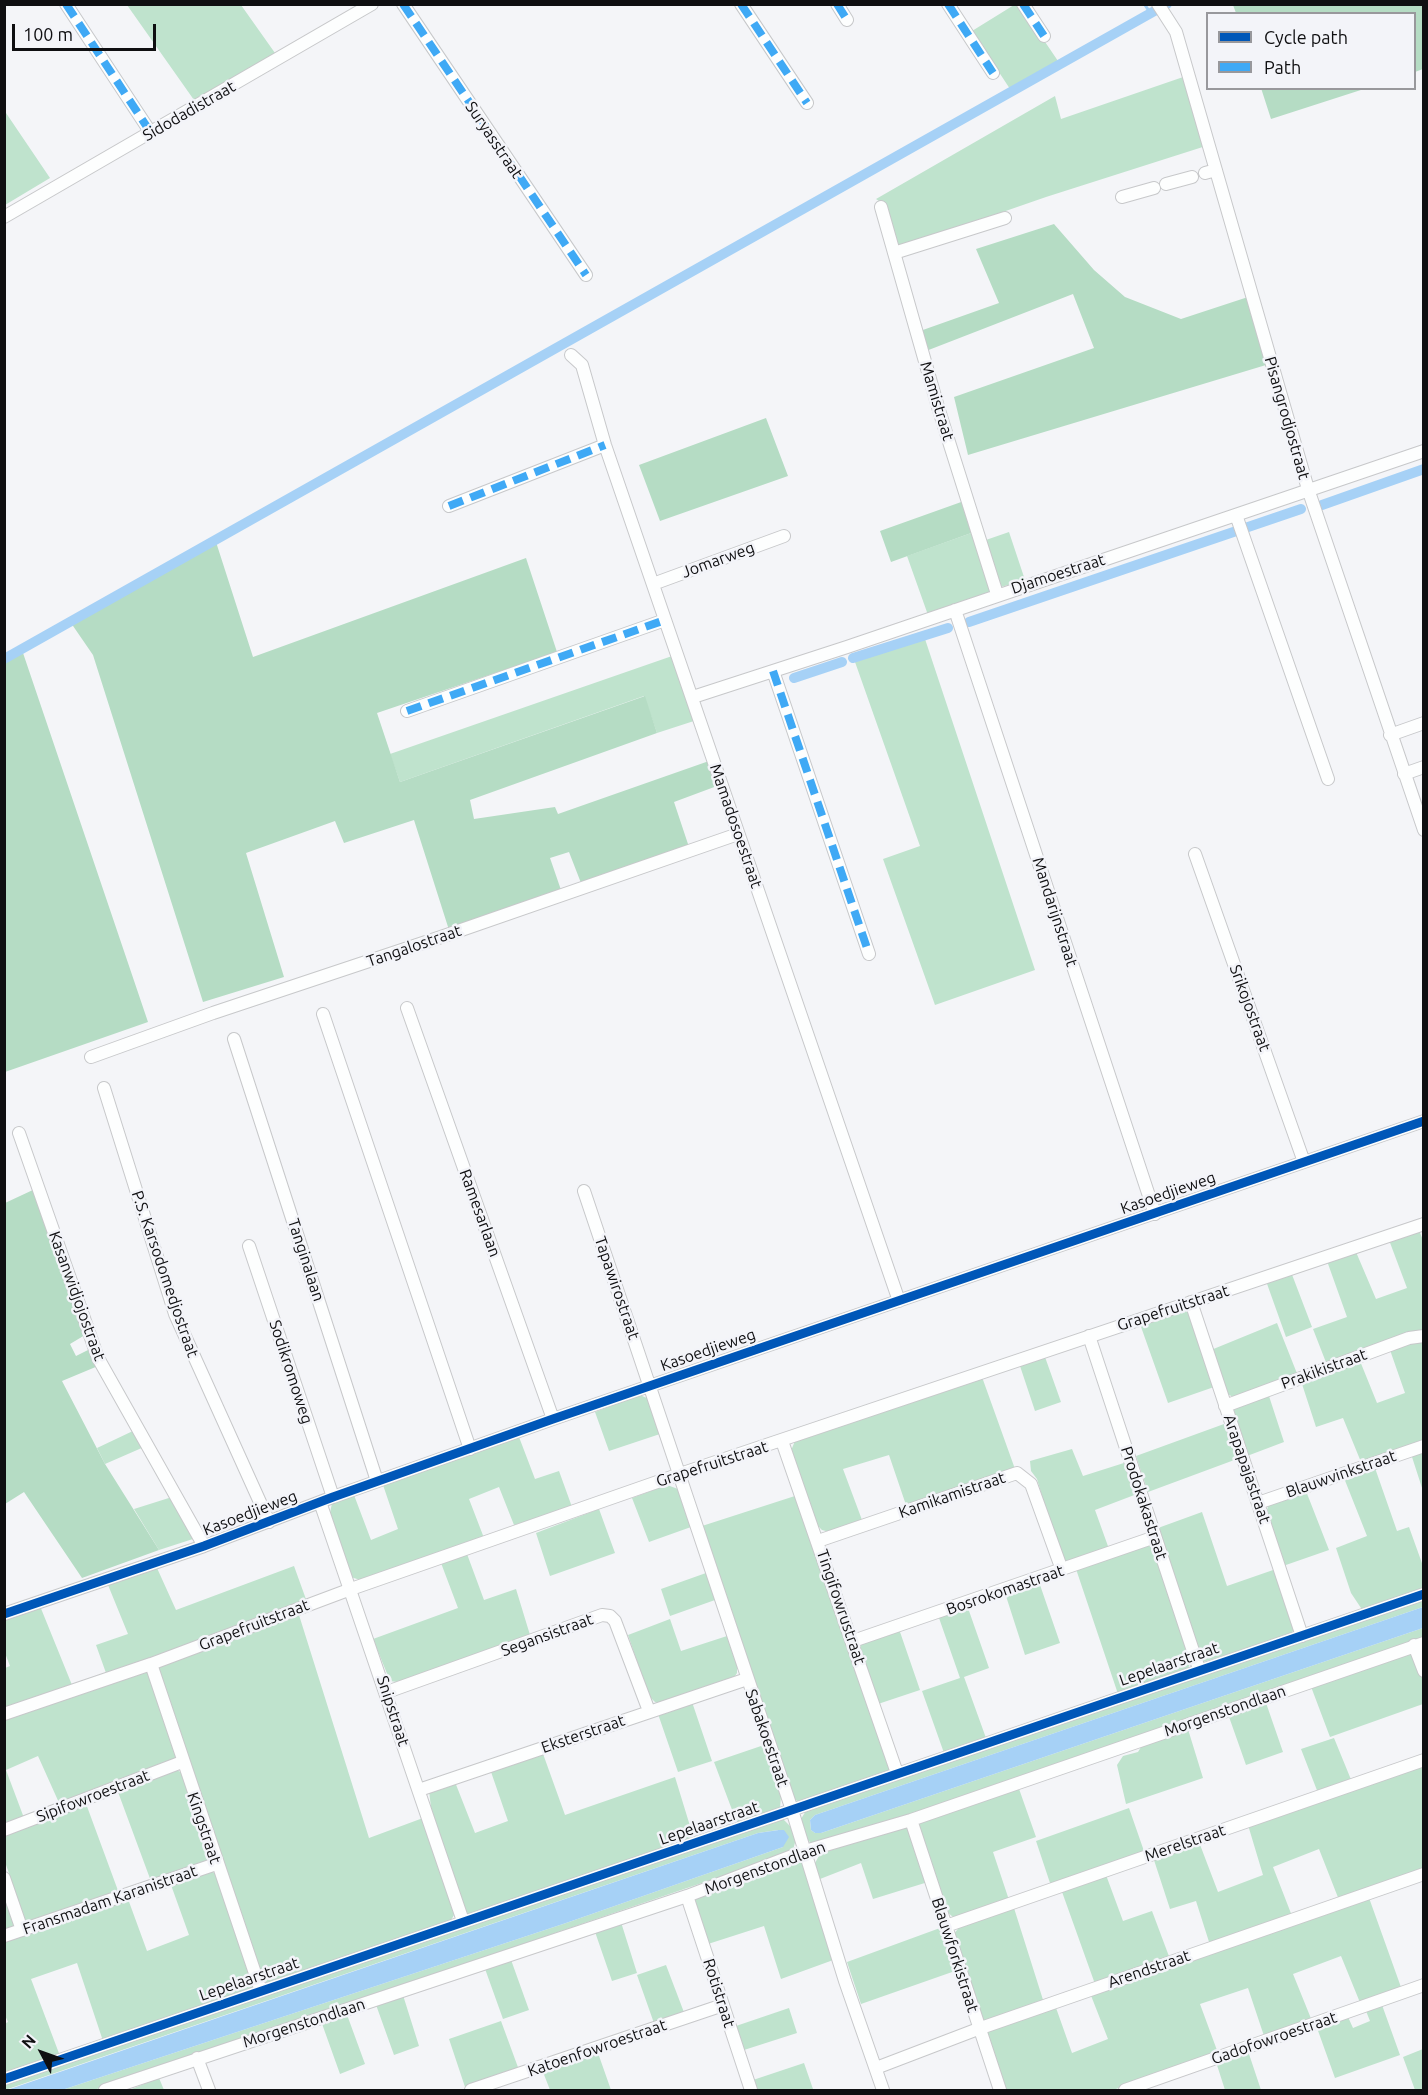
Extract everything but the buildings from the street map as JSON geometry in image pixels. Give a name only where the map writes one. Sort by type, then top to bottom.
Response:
[{"type":"street","points":[[66,4],[151,133]]},
{"type":"street","name":"Sidodadistraat","points":[[4,217],[372,4]]},
{"type":"street","name":"Suryasstraat","points":[[403,4],[586,275]]},
{"type":"street","points":[[741,4],[807,103]]},
{"type":"street","points":[[837,4],[847,20]]},
{"type":"street","points":[[948,4],[993,73]]},
{"type":"street","points":[[1023,4],[1044,36]]},
{"type":"street","name":"Pisangrodjostraat","points":[[1158,4],[1176,32],[1204,174],[1390,735],[1424,830]]},
{"type":"street","points":[[1122,197],[1204,174]]},
{"type":"street","name":"Mamistraat","points":[[881,207],[938,407],[997,594]]},
{"type":"street","points":[[894,253],[1005,218]]},
{"type":"street","name":"Mamadosoestraat","points":[[571,355],[582,365],[605,445],[898,1301]]},
{"type":"street","points":[[449,506],[605,445]]},
{"type":"street","name":"Djamoestraat","points":[[693,697],[997,594],[1238,518],[1308,489],[1424,451]]},
{"type":"street","points":[[1238,518],[1328,778]]},
{"type":"street","name":"Jomarweg","points":[[653,584],[784,536]]},
{"type":"street","name":"Mandarijnstraat","points":[[955,610],[1155,1214]]},
{"type":"street","points":[[407,711],[665,620]]},
{"type":"street","points":[[773,671],[869,954]]},
{"type":"street","points":[[1390,735],[1424,723]]},
{"type":"street","points":[[1404,774],[1424,766]]},
{"type":"street","name":"Tangalostraat","points":[[91,1057],[213,1012],[441,938],[738,834]]},
{"type":"street","name":"Srikojostraat","points":[[1195,854],[1304,1162]]},
{"type":"street","name":"Ramesarlaan","points":[[407,1008],[553,1419]]},
{"type":"street","points":[[323,1014],[470,1449]]},
{"type":"street","name":"Tanginalaan","points":[[234,1039],[377,1481]]},
{"type":"street","name":"P.S. Karsodomedjostraat","points":[[104,1088],[175,1314],[269,1522]]},
{"type":"street","name":"Kasoedjieweg","points":[[4,1614],[204,1546],[333,1497],[553,1419],[1424,1121]]},
{"type":"street","name":"Kasanwidjojostraat","points":[[19,1133],[98,1358],[204,1546]]},
{"type":"street","name":"Tapawirostraat","points":[[584,1191],[651,1386]]},
{"type":"street","name":"Grapefruitstraat","points":[[4,1714],[151,1664],[351,1589],[680,1474],[1424,1224]]},
{"type":"street","name":"Sodikromoweg","points":[[249,1246],[333,1497]]},
{"type":"street","name":"Arapapajastraat","points":[[1191,1302],[1302,1636]]},
{"type":"street","name":"Prodokakastraat","points":[[1089,1336],[1199,1669]]},
{"type":"street","name":"Prakikistraat","points":[[1225,1406],[1409,1338],[1424,1336]]},
{"type":"street","name":"Sabakoestraat","points":[[651,1386],[883,2091]]},
{"type":"street","name":"Tingifowrustraat","points":[[782,1441],[897,1773]]},
{"type":"street","name":"Blauwvinkstraat","points":[[1258,1503],[1424,1446]]},
{"type":"street","name":"Kamikamistraat","points":[[818,1541],[1017,1473],[1031,1484],[1062,1570]]},
{"type":"street","name":"Snipstraat","points":[[320,1502],[387,1692],[463,1921]]},
{"type":"street","name":"Bosrokomastraat","points":[[853,1641],[1155,1537]]},
{"type":"street","name":"Lepelaarstraat","points":[[4,2079],[1424,1594]]},
{"type":"street","name":"Segansistraat","points":[[387,1692],[602,1615],[610,1616],[615,1621],[649,1711]]},
{"type":"street","points":[[1419,1644],[1424,1671]]},
{"type":"street","name":"Morgenstondlaan","points":[[105,2091],[197,2058],[687,1896],[805,1851],[911,1820],[1419,1644]]},
{"type":"street","name":"Kingstraat","points":[[151,1664],[216,1864],[261,1991]]},
{"type":"street","name":"Eksterstraat","points":[[419,1790],[747,1679]]},
{"type":"street","name":"Merelstraat","points":[[946,1926],[1424,1760]]},
{"type":"street","name":"Sipifowroestraat","points":[[4,1830],[182,1762]]},
{"type":"street","name":"Blauwforkistraat","points":[[911,1820],[1000,2091]]},
{"type":"street","name":"Fransmadam Karanistraat","points":[[4,1936],[216,1864]]},
{"type":"street","name":"Arendstraat","points":[[876,2068],[978,2029],[1424,1874]]},
{"type":"street","points":[[4,1878],[22,1930]]},
{"type":"street","name":"Rotistraat","points":[[687,1896],[751,2091]]},
{"type":"street","name":"Gadofowroestraat","points":[[1125,2091],[1424,1985]]},
{"type":"street","name":"Katoenfowroestraat","points":[[471,2091],[723,2005]]},
{"type":"street","points":[[197,2058],[208,2091]]},
{"type":"green space","points":[[127,5],[241,5],[275,53],[194,100]]},
{"type":"green space","points":[[1014,5],[1020,5],[1058,61],[1010,89],[972,31]]},
{"type":"green space","points":[[1233,5],[1423,5],[1423,69],[1416,72],[1416,12],[1236,12]]},
{"type":"green space","points":[[1189,75],[1209,145],[1046,197],[896,249],[885,205],[876,199],[1055,96],[1061,119]]},
{"type":"green space","points":[[1262,90],[1361,90],[1271,119]]},
{"type":"green space","points":[[4,110],[50,178],[5,205],[4,205]]},
{"type":"green space","points":[[1054,224],[1094,270],[1125,297],[1181,319],[1248,297],[1266,365],[968,455],[954,397],[1094,348],[1073,294],[926,351],[920,331],[999,303],[976,249]]},
{"type":"green space","points":[[766,418],[788,476],[660,521],[639,465]]},
{"type":"green space","points":[[964,501],[974,532],[891,562],[880,531]]},
{"type":"green space","points":[[974,532],[991,591],[989,594],[928,615],[907,556]]},
{"type":"green space","points":[[1009,532],[1025,580],[1001,587],[983,541]]},
{"type":"green space","points":[[216,542],[253,657],[526,558],[557,652],[377,713],[400,782],[645,696],[657,733],[470,800],[474,819],[555,807],[558,814],[709,761],[717,786],[674,802],[689,847],[581,883],[569,852],[550,858],[561,890],[449,930],[414,820],[344,843],[335,821],[246,853],[284,977],[203,1002],[93,655],[71,623]]},
{"type":"green space","points":[[925,639],[1035,970],[935,1005],[883,859],[920,846],[855,662]]},
{"type":"green space","points":[[22,650],[148,1022],[5,1072],[4,660]]},
{"type":"green space","points":[[675,655],[697,720],[657,733],[644,696],[400,782],[390,754]]},
{"type":"green space","points":[[35,1189],[85,1335],[70,1344],[76,1356],[90,1349],[98,1366],[62,1381],[105,1464],[159,1550],[82,1578],[24,1492],[5,1504],[5,1203]]},
{"type":"green space","points":[[1419,1230],[1424,1243],[1423,1332],[1327,1365],[1313,1329],[1347,1317],[1327,1261],[1356,1252],[1376,1299],[1407,1288],[1389,1240]]},
{"type":"green space","points":[[1291,1272],[1312,1327],[1286,1337],[1266,1281]]},
{"type":"green space","points":[[1186,1310],[1192,1315],[1214,1387],[1168,1403],[1140,1324]]},
{"type":"green space","points":[[1277,1323],[1298,1376],[1233,1397],[1224,1392],[1211,1350]]},
{"type":"green space","points":[[1423,1340],[1423,1442],[1361,1462],[1343,1418],[1316,1427],[1301,1381],[1360,1361],[1377,1403],[1405,1393],[1390,1350]]},
{"type":"green space","points":[[1045,1357],[1061,1402],[1035,1411],[1020,1366]]},
{"type":"green space","points":[[982,1377],[1015,1469],[906,1505],[889,1455],[843,1469],[862,1520],[830,1532],[822,1530],[817,1525],[790,1453],[795,1441]]},
{"type":"green space","points":[[1268,1393],[1284,1442],[1247,1456],[1231,1413],[1235,1405]]},
{"type":"green space","points":[[640,1395],[649,1399],[660,1434],[609,1451],[595,1412]]},
{"type":"green space","points":[[1224,1424],[1237,1459],[1148,1492],[1136,1456]]},
{"type":"green space","points":[[135,1430],[144,1447],[105,1464],[97,1448]]},
{"type":"green space","points":[[519,1437],[535,1479],[559,1471],[572,1507],[514,1525],[499,1487],[469,1499],[484,1538],[360,1580],[351,1577],[330,1513],[332,1503],[354,1495],[371,1540],[398,1529],[383,1485]]},
{"type":"green space","points":[[1072,1449],[1083,1476],[1127,1462],[1137,1494],[1095,1510],[1109,1549],[1066,1562],[1060,1557],[1037,1479],[1031,1471],[1030,1461]]},
{"type":"green space","points":[[1423,1452],[1423,1491],[1412,1457]]},
{"type":"green space","points":[[1375,1468],[1397,1531],[1409,1527],[1423,1566],[1423,1590],[1363,1611],[1351,1593],[1336,1548],[1367,1536],[1344,1478]]},
{"type":"green space","points":[[667,1485],[678,1489],[691,1527],[649,1542],[632,1498]]},
{"type":"green space","points":[[1306,1491],[1329,1550],[1283,1566],[1266,1514],[1268,1506]]},
{"type":"green space","points":[[798,1495],[890,1769],[883,1775],[803,1803],[795,1800],[791,1793],[702,1526]]},
{"type":"green space","points":[[172,1497],[196,1538],[159,1550],[134,1509]]},
{"type":"green space","points":[[599,1509],[615,1553],[550,1576],[536,1533]]},
{"type":"green space","points":[[1202,1512],[1227,1586],[1276,1569],[1294,1622],[1293,1631],[1288,1636],[1203,1662],[1158,1528]]},
{"type":"green space","points":[[1150,1545],[1155,1547],[1192,1660],[1187,1670],[1118,1694],[1076,1569]]},
{"type":"green space","points":[[467,1554],[484,1600],[516,1589],[530,1635],[397,1682],[390,1681],[373,1639],[458,1608],[441,1563]]},
{"type":"green space","points":[[294,1566],[307,1602],[106,1673],[96,1645],[128,1634],[108,1585],[157,1568],[176,1610]]},
{"type":"green space","points":[[706,1573],[715,1600],[670,1616],[661,1589]]},
{"type":"green space","points":[[1039,1582],[1060,1643],[1025,1655],[1005,1593]]},
{"type":"green space","points":[[1423,1597],[1423,1607],[815,1815],[810,1820],[811,1830],[821,1833],[1423,1628],[1423,1639],[861,1832],[814,1845],[806,1839],[801,1819],[807,1809]]},
{"type":"green space","points":[[40,1606],[72,1685],[5,1708],[5,1668],[10,1666],[5,1653],[4,1619]]},
{"type":"green space","points":[[968,1608],[989,1668],[964,1677],[986,1738],[944,1753],[922,1691],[960,1678],[939,1618]]},
{"type":"green space","points":[[299,1615],[369,1838],[423,1818],[454,1915],[450,1922],[270,1985],[262,1979],[158,1673],[159,1667]]},
{"type":"green space","points":[[670,1619],[681,1651],[727,1636],[737,1665],[737,1673],[733,1679],[662,1703],[655,1702],[649,1696],[628,1635]]},
{"type":"green space","points":[[899,1629],[920,1690],[878,1704],[859,1649],[861,1644]]},
{"type":"green space","points":[[1412,1654],[1416,1657],[1423,1681],[1423,1704],[1330,1737],[1310,1684]]},
{"type":"green space","points":[[144,1671],[150,1673],[177,1758],[60,1805],[38,1756],[6,1770],[24,1818],[5,1826],[4,1718]]},
{"type":"green space","points":[[1265,1700],[1283,1752],[1246,1765],[1228,1714]]},
{"type":"green space","points":[[692,1702],[712,1761],[678,1772],[658,1714]]},
{"type":"green space","points":[[1187,1726],[1203,1778],[1126,1804],[1117,1765],[1123,1756],[1138,1752],[1144,1742]]},
{"type":"green space","points":[[1334,1738],[1352,1782],[1318,1793],[1301,1749]]},
{"type":"green space","points":[[764,1745],[781,1796],[780,1808],[737,1823],[714,1762]]},
{"type":"green space","points":[[542,1751],[565,1815],[675,1777],[694,1839],[469,1914],[464,1910],[432,1815],[429,1791],[455,1782],[475,1833],[508,1821],[490,1769]]},
{"type":"green space","points":[[1423,1763],[1423,1870],[1339,1900],[1319,1849],[1273,1867],[1292,1916],[1210,1945],[1196,1901],[1170,1909],[1153,1857],[1199,1842],[1218,1892],[1263,1875],[1248,1825]]},
{"type":"green space","points":[[175,1769],[184,1774],[211,1853],[210,1860],[152,1884],[118,1792]]},
{"type":"green space","points":[[1018,1786],[1036,1837],[993,1852],[1009,1900],[953,1917],[947,1912],[918,1826],[921,1819]]},
{"type":"green space","points":[[85,1801],[120,1896],[31,1924],[26,1922],[5,1862],[4,1831]]},
{"type":"green space","points":[[1129,1808],[1145,1854],[1051,1886],[1036,1841]]},
{"type":"green space","points":[[783,1819],[791,1827],[796,1839],[793,1850],[784,1855],[94,2090],[62,2090],[566,1923],[783,1847],[778,1830],[758,1833],[5,2090],[4,2081]]},
{"type":"green space","points":[[903,1826],[909,1828],[928,1882],[873,1899],[861,1863],[820,1879],[815,1863],[820,1854]]},
{"type":"green space","points":[[795,1859],[803,1863],[836,1959],[781,1979],[764,1926],[708,1944],[694,1900],[695,1895]]},
{"type":"green space","points":[[206,1872],[213,1872],[218,1876],[254,1986],[248,1992],[103,2041],[77,1963],[31,1979],[60,2056],[5,2075],[4,2024],[8,2022],[4,2013],[5,1941],[128,1899],[147,1951],[189,1935],[171,1885]]},
{"type":"green space","points":[[1106,1875],[1123,1921],[1152,1911],[1170,1959],[1095,1984],[1061,1889]]},
{"type":"green space","points":[[4,1891],[16,1923],[14,1928],[4,1934]]},
{"type":"green space","points":[[1368,1895],[1402,1990],[1361,2005],[1341,1956],[1293,1974],[1312,2021],[1264,2036],[1248,1988],[1200,2004],[1218,2053],[1113,2090],[1004,2090],[986,2034],[988,2031],[1055,2005],[1072,2053],[1108,2039],[1090,1993]]},
{"type":"green space","points":[[1014,1908],[1044,2003],[983,2023],[953,1935],[961,1925]]},
{"type":"green space","points":[[620,1919],[637,1973],[612,1981],[594,1929]]},
{"type":"green space","points":[[940,1928],[955,1971],[861,2004],[847,1962]]},
{"type":"green space","points":[[510,1957],[529,2010],[503,2019],[484,1966]]},
{"type":"green space","points":[[666,1965],[685,2015],[655,2026],[637,1975]]},
{"type":"green space","points":[[402,1992],[419,2046],[394,2055],[375,2002]]},
{"type":"green space","points":[[1382,2005],[1400,2055],[1335,2078],[1317,2028],[1348,2017],[1353,2028],[1370,2021],[1366,2011]]},
{"type":"green space","points":[[789,2008],[797,2033],[744,2050],[736,2026]]},
{"type":"green space","points":[[346,2012],[365,2064],[340,2074],[321,2021]]},
{"type":"green space","points":[[501,2021],[519,2070],[465,2087],[449,2039]]},
{"type":"green space","points":[[1423,2049],[1423,2090],[1415,2090],[1403,2057]]},
{"type":"green space","points":[[1248,2051],[1261,2090],[1225,2090],[1216,2062]]},
{"type":"green space","points":[[598,2053],[611,2090],[550,2090],[543,2072]]},
{"type":"green space","points":[[804,2063],[813,2089],[753,2090],[750,2081]]},
{"type":"green space","points":[[159,2078],[164,2090],[129,2090]]},
{"type":"water","points":[[1423,1607],[1423,1628],[821,1833],[811,1830],[810,1820],[815,1815]]},
{"type":"water","points":[[784,1830],[789,1837],[783,1847],[566,1923],[62,2090],[7,2090],[758,1833]]},
{"type":"waterway","points":[[4,659],[1167,4]]},
{"type":"waterway","points":[[1145,5],[1151,14]]},
{"type":"waterway","points":[[1322,505],[1424,469]]},
{"type":"waterway","points":[[969,622],[1301,509]]},
{"type":"waterway","points":[[853,658],[948,628]]},
{"type":"waterway","points":[[794,678],[842,662]]},
{"type":"marked path","points":[[66,4],[151,133]]},
{"type":"marked path","points":[[403,4],[586,275]]},
{"type":"marked path","points":[[741,4],[807,103]]},
{"type":"marked path","points":[[837,4],[847,20]]},
{"type":"marked path","points":[[948,4],[993,73]]},
{"type":"marked path","points":[[1023,4],[1044,36]]},
{"type":"marked path","points":[[449,506],[605,445]]},
{"type":"marked path","points":[[407,711],[665,620]]},
{"type":"marked path","points":[[773,671],[869,954]]},
{"type":"cycle path","points":[[4,1614],[204,1546],[333,1497],[553,1419],[1424,1121]]},
{"type":"cycle path","points":[[4,2079],[1424,1594]]}]
